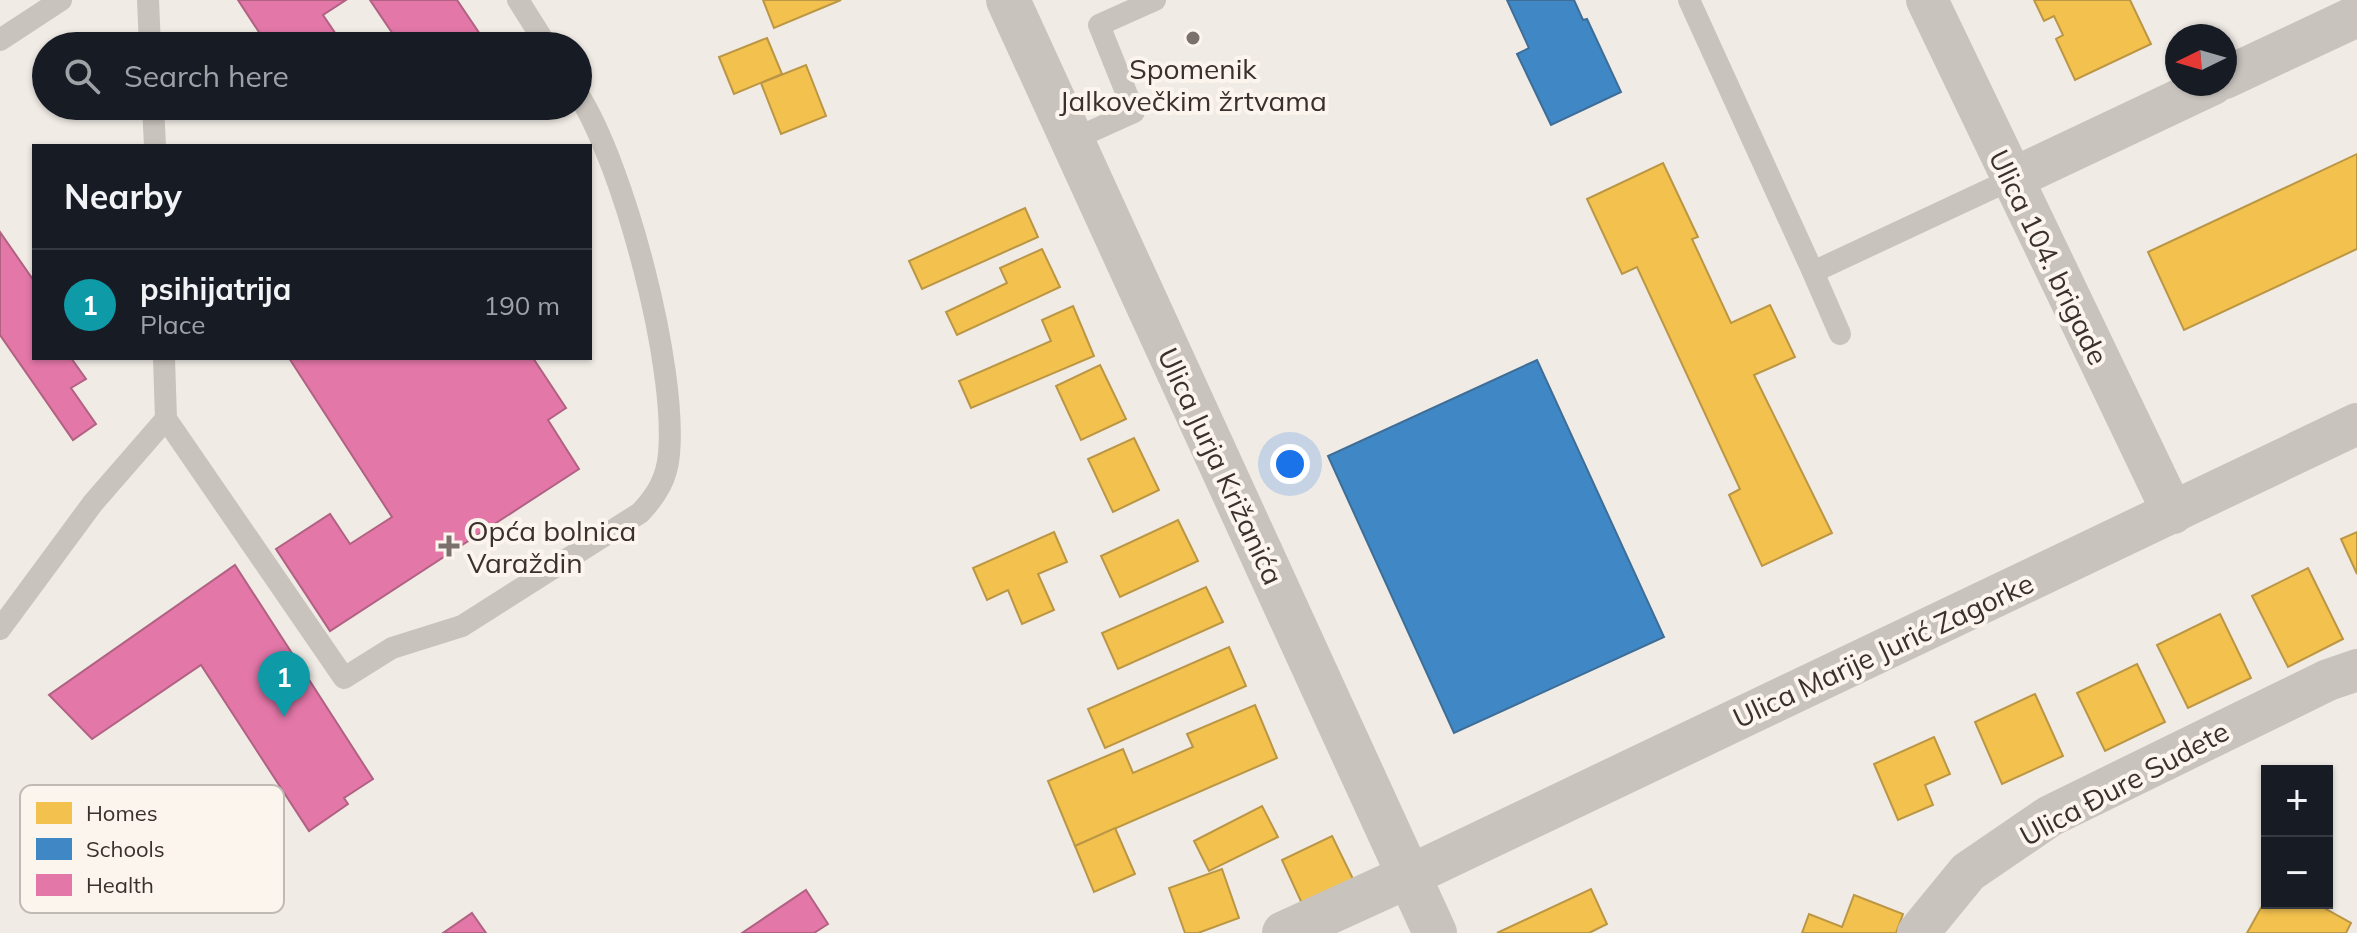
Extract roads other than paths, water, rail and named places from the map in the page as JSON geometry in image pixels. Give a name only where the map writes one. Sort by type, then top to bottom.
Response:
[{"type":"street","name":"Ulica Jurja Križanića","points":[[1008,0],[1435,933]]},
{"type":"street","name":"Ulica 104. brigade","points":[[1927,0],[2173,513]]},
{"type":"street","points":[[2237,72],[2357,16]]},
{"type":"street","points":[[2012,179],[2188,96]]},
{"type":"street","name":"Ulica Marije Jurić Zagorke","points":[[1409,876],[2357,424]]},
{"type":"street","name":"Ulica Đure Sudete","points":[[1918,933],[1968,872],[2050,816],[2328,680],[2357,670]]},
{"type":"street","points":[[1284,933],[1409,876]]},
{"type":"lane","points":[[0,40],[61,0]]},
{"type":"lane","points":[[148,0],[149,32]]},
{"type":"lane","points":[[518,0],[538,32]]},
{"type":"lane","points":[[1072,140],[1134,112],[1099,25],[1155,0]]},
{"type":"lane","points":[[1689,0],[1840,334]]},
{"type":"lane","points":[[164,360],[166,419],[344,678],[392,648],[462,626],[640,513],[658,493],[669,454],[666,385],[653,308],[628,219],[592,116]]},
{"type":"lane","points":[[154,120],[155,144]]},
{"type":"lane","points":[[1813,272],[2012,179]]},
{"type":"lane","points":[[0,629],[93,503],[166,419]]},
{"type":"place","name":"Spomenik Jalkovečkim žrtvama","points":[[1193,38]]},
{"type":"place","name":"Opća bolnica Varaždin","points":[[449,546]]},
{"type":"place","name":"psihijatrija","points":[[284,717]]}]
